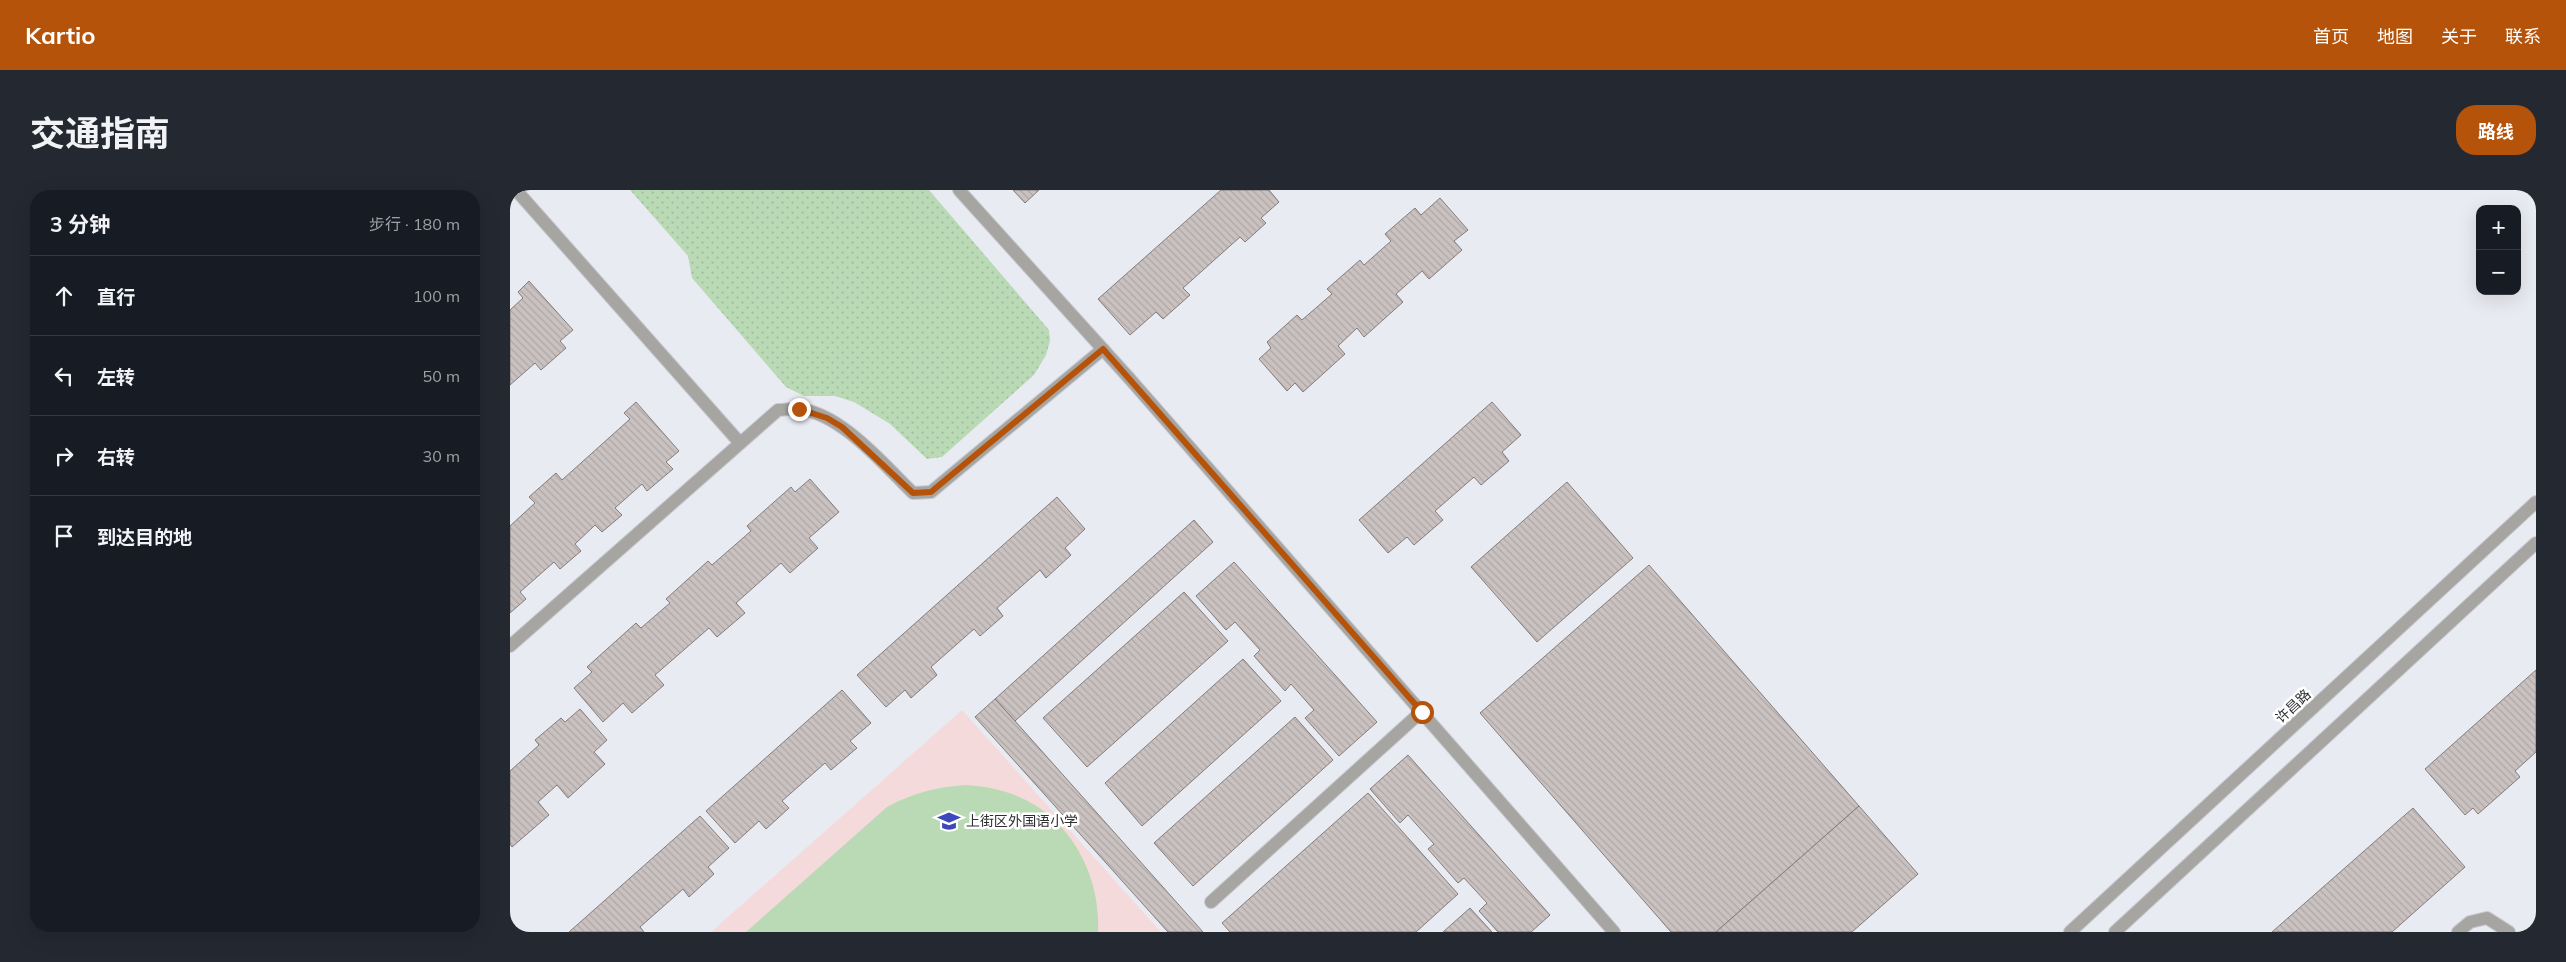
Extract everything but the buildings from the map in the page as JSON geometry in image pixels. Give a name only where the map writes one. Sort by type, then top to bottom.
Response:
[{"type":"street","points":[[516,190],[740,443]]},
{"type":"street","points":[[959,190],[1129,378],[1614,932]]},
{"type":"street","points":[[510,646],[778,410],[799,409],[827,418],[842,427],[913,493],[931,492],[1103,349]]},
{"type":"street","name":"许昌路","points":[[2070,932],[2536,502]]},
{"type":"street","points":[[2116,932],[2536,543]]},
{"type":"street","points":[[1211,902],[1422,712]]},
{"type":"street","points":[[2458,932],[2470,922],[2487,918],[2509,932]]},
{"type":"shaded area","name":"上街区外国语小学","points":[[962,710],[1161,932],[711,932]]},
{"type":"green space","points":[[630,190],[929,190],[1049,330],[1050,341],[1046,355],[1034,375],[942,457],[927,459],[890,424],[854,402],[835,396],[804,396],[786,387],[692,278],[688,256]]},
{"type":"green space","name":"上街区外国语小学","points":[[965,785],[992,788],[1017,796],[1036,806],[1053,819],[1067,834],[1079,851],[1088,870],[1098,911],[1098,932],[746,932],[887,807],[925,792],[944,787]]},
{"type":"place","name":"上街区外国语小学","points":[[949,821]]},
{"type":"route","points":[[799,409],[827,418],[842,427],[913,493],[931,492],[1103,349],[1422,712]]}]
